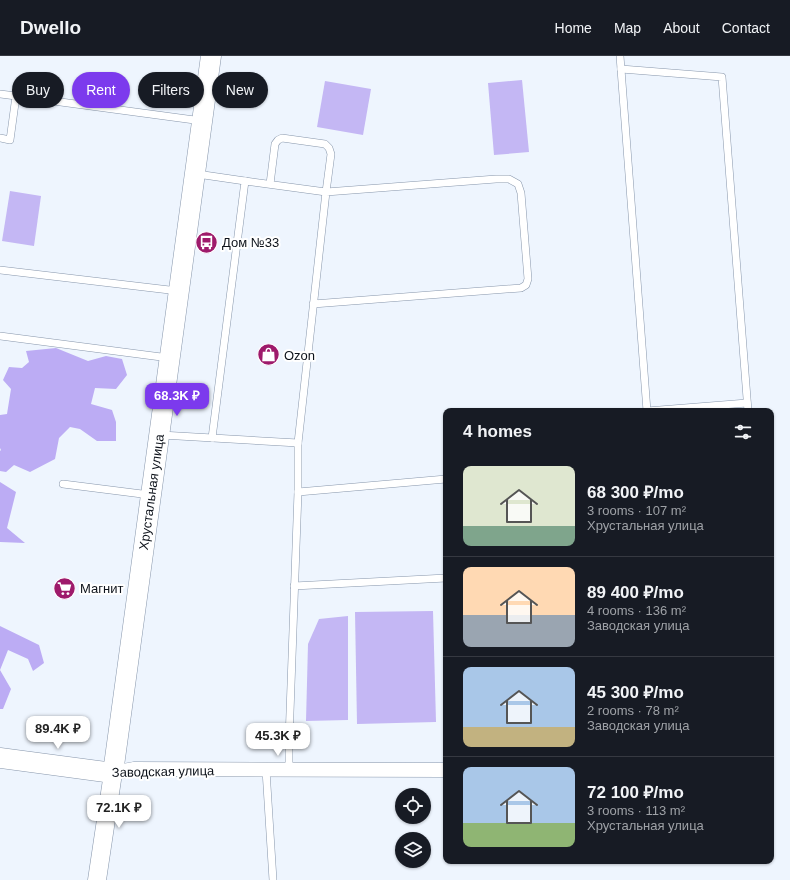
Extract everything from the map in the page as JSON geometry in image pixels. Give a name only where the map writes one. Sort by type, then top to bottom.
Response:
[{"type":"main road","name":"Хрустальная улица","points":[[113,773],[211,56]]},
{"type":"main road","name":"Заводская улица","points":[[0,758],[113,773]]},
{"type":"street","name":"Заводская улица","points":[[113,773],[134,769],[443,770]]},
{"type":"street","name":"Хрустальная улица","points":[[97,880],[113,773]]},
{"type":"lane","points":[[620,56],[647,408]]},
{"type":"lane","points":[[621,69],[722,77],[748,408]]},
{"type":"lane","points":[[0,94],[12,96]]},
{"type":"lane","points":[[64,102],[202,121]]},
{"type":"lane","points":[[0,138],[10,140],[14,108]]},
{"type":"lane","points":[[270,184],[275,144],[278,140],[282,138],[325,144],[329,148],[331,154],[298,443],[298,492],[288,740],[289,770]]},
{"type":"lane","points":[[195,173],[326,192],[496,179],[509,179],[518,184],[521,193],[528,279],[526,285],[521,288],[313,304]]},
{"type":"lane","points":[[212,438],[245,181]]},
{"type":"lane","points":[[0,270],[178,291]]},
{"type":"lane","points":[[0,336],[170,358]]},
{"type":"lane","points":[[684,408],[747,403]]},
{"type":"lane","points":[[159,435],[298,443]]},
{"type":"lane","points":[[298,492],[443,479]]},
{"type":"lane","points":[[63,484],[150,495]]},
{"type":"lane","points":[[294,586],[443,578]]},
{"type":"lane","points":[[266,770],[273,880]]},
{"type":"shaded area","points":[[522,80],[529,152],[494,155],[488,83]]},
{"type":"shaded area","points":[[325,81],[371,89],[363,135],[317,127]]},
{"type":"shaded area","points":[[10,191],[41,196],[34,246],[2,241]]},
{"type":"shaded area","points":[[56,348],[88,361],[106,356],[122,359],[127,375],[116,389],[95,388],[91,404],[112,410],[116,422],[116,441],[97,441],[80,429],[70,427],[59,438],[55,459],[30,472],[14,465],[6,472],[0,471],[0,415],[7,414],[11,389],[3,380],[9,367],[22,368],[29,362],[26,351]]},
{"type":"shaded area","points":[[0,482],[16,492],[7,528],[25,543],[0,542]]},
{"type":"shaded area","points":[[433,611],[436,722],[357,724],[355,612]]},
{"type":"shaded area","points":[[348,616],[348,720],[306,721],[308,644],[319,619]]},
{"type":"shaded area","points":[[0,626],[39,645],[44,663],[33,671],[28,659],[8,650],[0,670]]},
{"type":"shaded area","points":[[0,670],[11,689],[3,709],[0,709]]},
{"type":"place","name":"Дом №33","points":[[206,242]]},
{"type":"place","name":"Ozon","points":[[269,355]]},
{"type":"place","name":"Магнит","points":[[64,588]]}]
